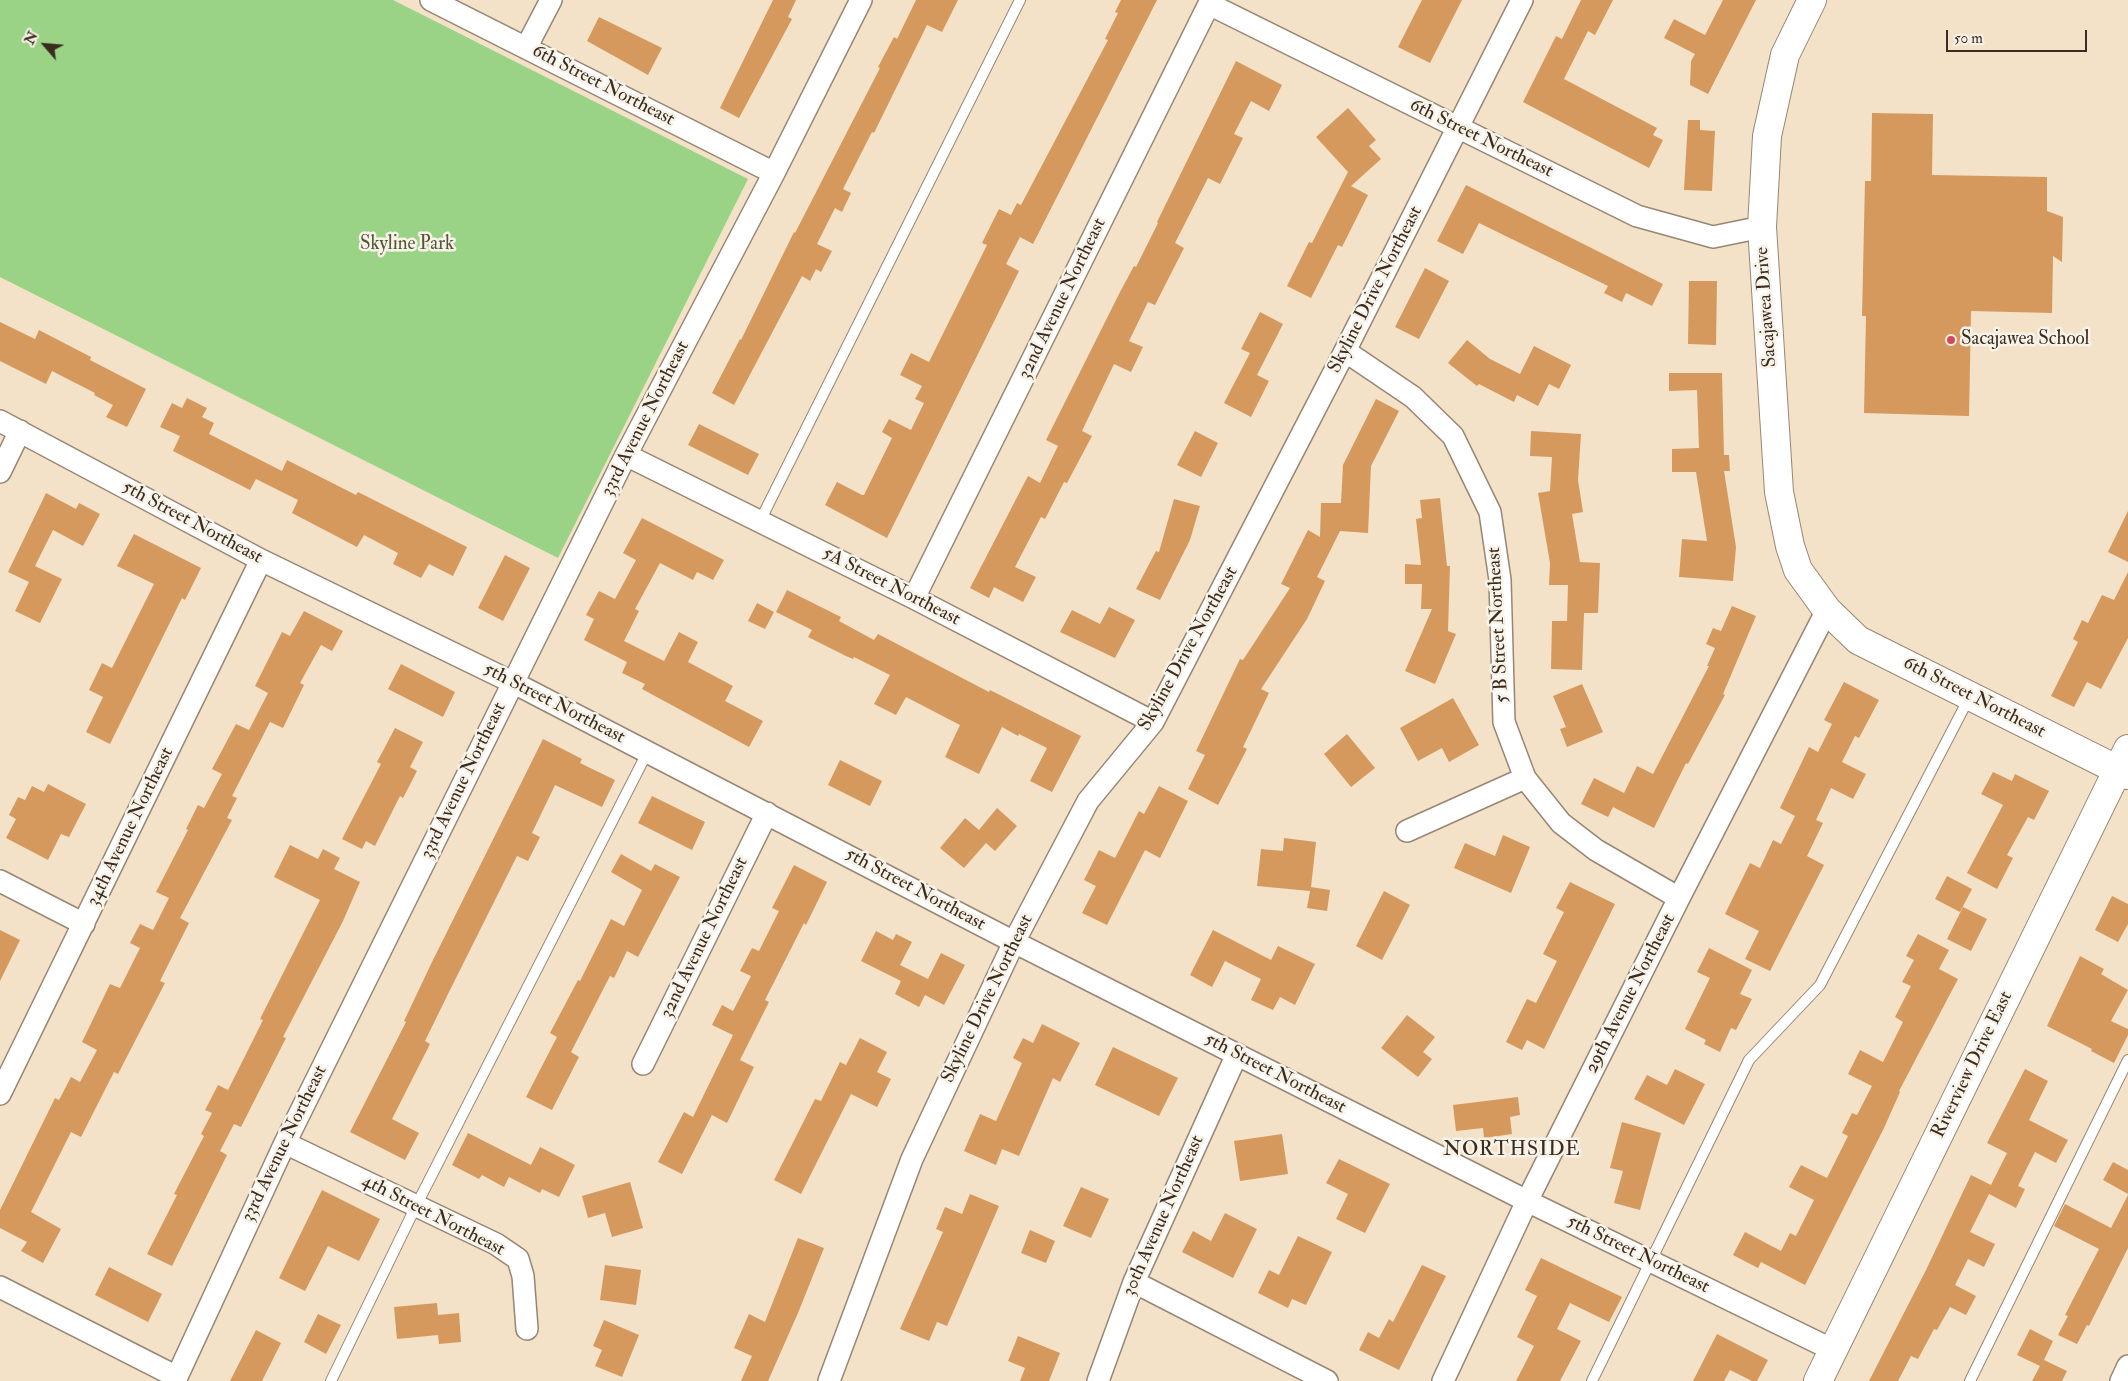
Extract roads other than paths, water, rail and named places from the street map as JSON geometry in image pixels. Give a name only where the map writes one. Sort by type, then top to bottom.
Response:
[{"type":"street","name":"6th Street Northeast","points":[[431,0],[774,173]]},
{"type":"street","points":[[526,48],[550,0]]},
{"type":"street","name":"33rd Avenue Northeast","points":[[176,1379],[284,1142],[626,455],[774,173],[861,0]]},
{"type":"street","name":"Skyline Drive Northeast","points":[[829,1381],[912,1159],[1014,942],[1088,801],[1153,722],[1345,351],[1522,0]]},
{"type":"street","name":"Sacajawea Drive","points":[[1812,0],[1785,55],[1767,136],[1762,226],[1779,492],[1790,546],[1798,570],[1827,610]]},
{"type":"street","name":"6th Street Northeast","points":[[1210,2],[1458,128],[1637,216],[1713,237],[1762,226]]},
{"type":"street","name":"32nd Avenue Northeast","points":[[914,598],[1210,2]]},
{"type":"street","name":"5 B Street Northeast","points":[[1345,351],[1413,397],[1453,436],[1490,512],[1500,580],[1504,722],[1525,778],[1561,823],[1596,850],[1679,898]]},
{"type":"street","name":"5th Street Northeast","points":[[0,421],[261,560],[514,683],[1014,942],[1527,1201],[1833,1350]]},
{"type":"street","points":[[0,472],[20,431]]},
{"type":"street","name":"5A Street Northeast","points":[[626,455],[914,598],[1153,722]]},
{"type":"street","name":"34th Avenue Northeast","points":[[0,1094],[261,560]]},
{"type":"street","name":"6th Street Northeast","points":[[1827,610],[1858,640],[1970,696],[2125,764]]},
{"type":"street","name":"29th Avenue Northeast","points":[[1443,1381],[1527,1201],[1679,898],[1827,610]]},
{"type":"street","name":"Riverview Drive East","points":[[1818,1381],[2125,764]]},
{"type":"street","points":[[1407,831],[1525,778]]},
{"type":"street","name":"32nd Avenue Northeast","points":[[643,1064],[767,813]]},
{"type":"street","points":[[0,881],[84,924]]},
{"type":"street","name":"30th Avenue Northeast","points":[[1098,1381],[1134,1282],[1237,1054]]},
{"type":"street","name":"4th Street Northeast","points":[[284,1142],[496,1244],[518,1259],[523,1276],[527,1329]]},
{"type":"street","points":[[1134,1282],[1327,1381]]},
{"type":"street","points":[[0,1287],[176,1379]]},
{"type":"street","points":[[2121,1381],[2128,1366]]},
{"type":"lane","points":[[760,521],[1020,0]]},
{"type":"lane","points":[[1592,1381],[1749,1060],[1820,985],[1970,696]]},
{"type":"lane","points":[[331,1381],[416,1206],[648,751]]},
{"type":"lane","points":[[1970,1381],[2128,1060]]},
{"type":"place","name":"Sacajawea School","points":[[1951,340]]},
{"type":"district","name":"NORTHSIDE","points":[[1512,1151]]},
{"type":"park label","name":"Skyline Park","points":[[407,245]]}]
